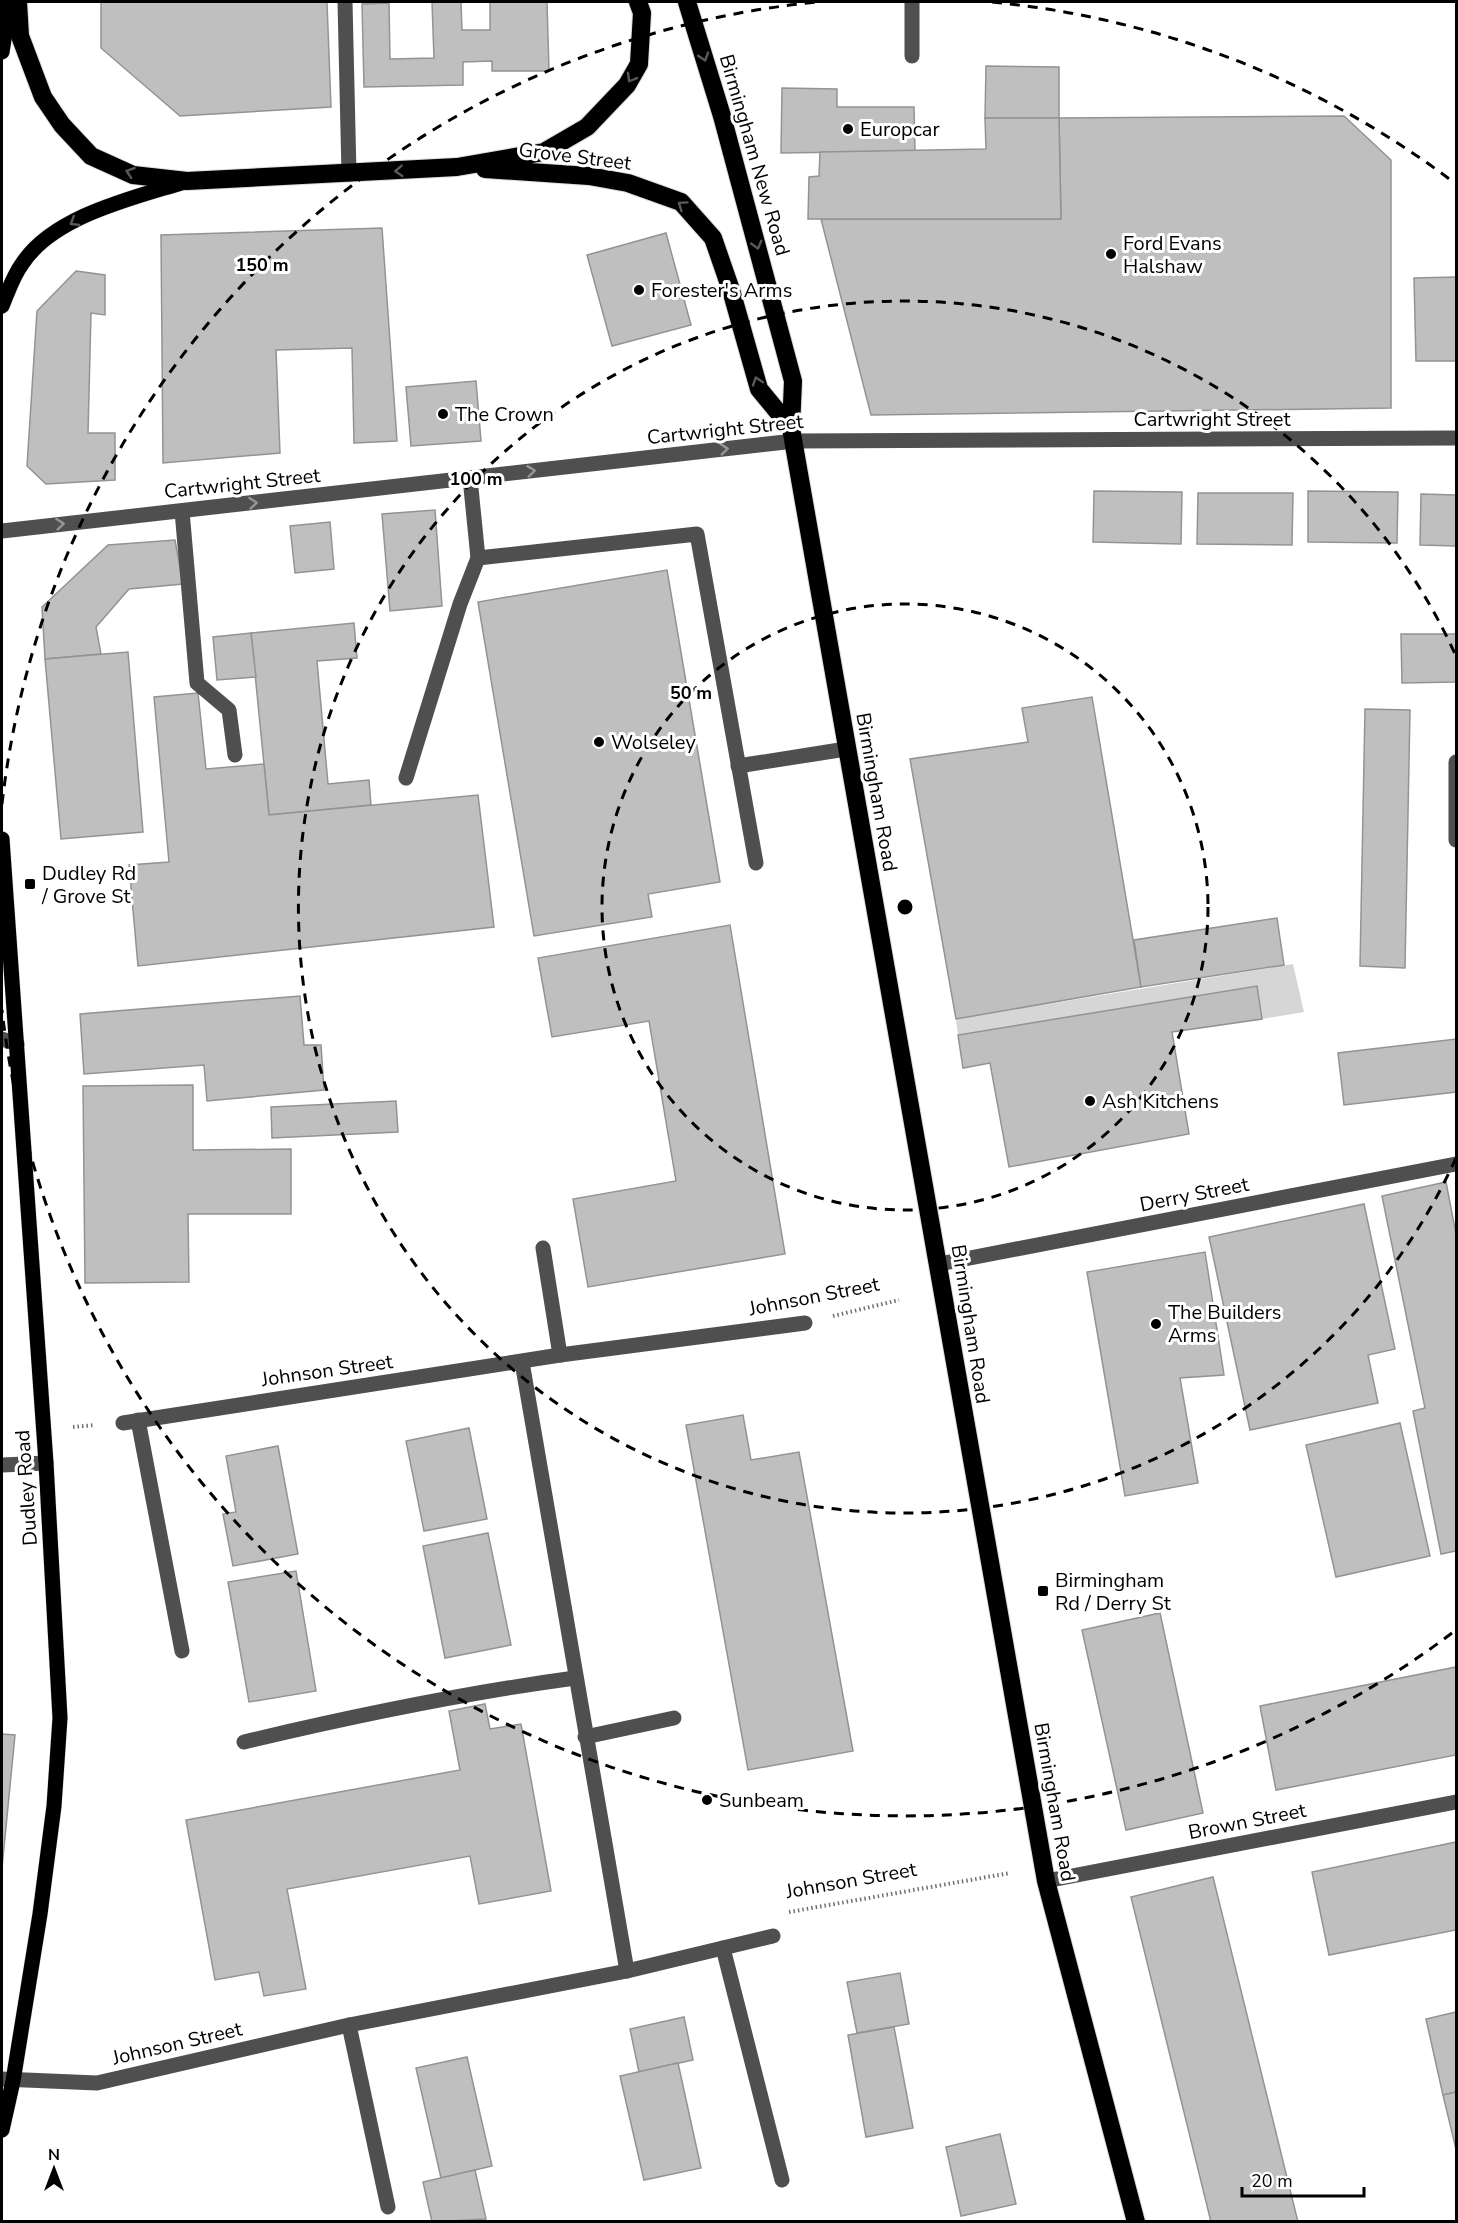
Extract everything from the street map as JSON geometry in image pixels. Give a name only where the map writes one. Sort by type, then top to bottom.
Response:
[{"type":"highway","name":"Grove Street","points":[[18,2],[20,36],[43,97],[62,124],[91,156],[133,175],[187,181],[457,167],[544,152],[587,127],[627,86],[639,64],[642,13],[638,2]]},
{"type":"highway","name":"Birmingham New Road","points":[[687,2],[722,116],[793,381],[793,434]]},
{"type":"highway","name":"Grove Street","points":[[457,167],[599,178],[628,183],[681,202],[712,238],[731,290],[759,389],[793,434]]},
{"type":"highway","name":"Birmingham Road","points":[[793,434],[846,749],[939,1264],[963,1417],[1046,1881],[1136,2222]]},
{"type":"main road","points":[[2,51],[10,2]]},
{"type":"main road","name":"Grove Street","points":[[2,306],[21,264],[34,249],[51,236],[92,211],[187,181]]},
{"type":"main road","name":"Dudley Road","points":[[2,839],[7,967],[16,1044],[44,1430],[60,1718],[54,1806],[40,1914],[7,2080],[2,2130]]},
{"type":"street","points":[[345,2],[349,174]]},
{"type":"street","points":[[912,2],[912,56]]},
{"type":"street","name":"Cartwright Street","points":[[2,531],[470,478],[793,434],[1456,438]]},
{"type":"street","points":[[406,778],[460,604],[478,558],[470,478]]},
{"type":"street","points":[[182,511],[197,683],[229,710],[235,755]]},
{"type":"street","points":[[478,558],[697,534],[756,863]]},
{"type":"street","points":[[738,766],[846,749]]},
{"type":"street","points":[[1456,762],[1456,840]]},
{"type":"street","points":[[2,1039],[16,1044]]},
{"type":"street","name":"Derry Street","points":[[939,1264],[1456,1164]]},
{"type":"street","points":[[543,1248],[560,1355]]},
{"type":"street","name":"Johnson Street","points":[[123,1423],[560,1355],[805,1323]]},
{"type":"street","points":[[522,1362],[627,1971]]},
{"type":"street","points":[[138,1420],[182,1651]]},
{"type":"street","points":[[2,1465],[46,1462]]},
{"type":"street","points":[[244,1742],[349,1718],[496,1690],[575,1678]]},
{"type":"street","points":[[585,1737],[674,1718]]},
{"type":"street","name":"Brown Street","points":[[1046,1881],[1456,1802]]},
{"type":"street","name":"Johnson Street","points":[[7,2080],[97,2083],[349,2025],[627,1971],[773,1936]]},
{"type":"street","points":[[723,1948],[782,2180]]},
{"type":"street","points":[[349,2025],[388,2207]]},
{"type":"path","name":"Johnson Street","points":[[805,1323],[899,1300]]},
{"type":"path","points":[[44,1430],[123,1423]]},
{"type":"path","name":"Johnson Street","points":[[780,1913],[1010,1873]]},
{"type":"shaded area","points":[[1293,964],[1304,1012],[1262,1019],[1256,986],[958,1035],[956,1019]]},
{"type":"building","points":[[101,2],[327,2],[331,107],[180,116],[101,48]]},
{"type":"building","points":[[432,2],[461,2],[462,30],[490,30],[490,2],[547,2],[549,71],[492,71],[492,61],[463,62],[463,85],[364,87],[362,4],[389,3],[390,59],[434,58]]},
{"type":"building","points":[[986,66],[1059,67],[1059,118],[985,118]]},
{"type":"building","name":"Europcar","points":[[782,88],[837,89],[837,107],[914,107],[915,151],[781,153]]},
{"type":"building","name":"Ford Evans Halshaw","points":[[1344,116],[1391,160],[1391,408],[871,415],[821,219],[1061,219],[1059,118]]},
{"type":"building","points":[[985,118],[1059,118],[1061,219],[808,219],[809,177],[819,176],[820,152],[986,149]]},
{"type":"building","points":[[382,228],[397,441],[354,443],[352,348],[276,350],[280,453],[163,463],[161,235]]},
{"type":"building","name":"Forester's Arms","points":[[666,233],[691,325],[612,346],[587,255]]},
{"type":"building","points":[[76,271],[105,275],[105,315],[91,313],[88,433],[115,433],[115,480],[46,484],[27,466],[37,311]]},
{"type":"building","points":[[1456,277],[1456,361],[1416,361],[1414,278]]},
{"type":"building","name":"The Crown","points":[[476,381],[481,441],[411,446],[406,387]]},
{"type":"building","points":[[1094,491],[1182,492],[1181,544],[1093,542]]},
{"type":"building","points":[[1308,491],[1398,492],[1397,543],[1308,542]]},
{"type":"building","points":[[1198,493],[1293,493],[1292,545],[1197,544]]},
{"type":"building","points":[[1421,494],[1456,495],[1456,546],[1420,545]]},
{"type":"building","points":[[435,510],[442,606],[390,611],[382,514]]},
{"type":"building","points":[[330,522],[334,569],[295,573],[290,526]]},
{"type":"building","points":[[175,540],[183,584],[129,589],[96,627],[101,654],[45,659],[42,607],[108,545]]},
{"type":"building","name":"Wolseley","points":[[667,570],[720,882],[648,894],[652,917],[534,936],[478,602]]},
{"type":"building","points":[[354,623],[357,658],[317,661],[328,784],[369,780],[371,805],[269,815],[251,633]]},
{"type":"building","points":[[251,633],[256,677],[217,680],[213,637]]},
{"type":"building","points":[[1401,634],[1456,634],[1456,682],[1402,683]]},
{"type":"building","points":[[128,652],[143,832],[61,839],[45,659]]},
{"type":"building","points":[[198,693],[206,769],[264,764],[269,815],[478,795],[494,927],[138,966],[129,865],[169,862],[154,697]]},
{"type":"building","points":[[1092,697],[1141,987],[956,1019],[910,759],[1028,742],[1022,708]]},
{"type":"building","points":[[1365,709],[1410,710],[1405,968],[1360,966]]},
{"type":"building","points":[[1277,918],[1284,965],[1141,987],[1134,940]]},
{"type":"building","points":[[730,925],[785,1254],[588,1287],[573,1199],[676,1181],[649,1021],[552,1037],[538,958]]},
{"type":"building","name":"Ash Kitchens","points":[[1257,986],[1262,1019],[1172,1032],[1189,1134],[1009,1167],[990,1063],[963,1068],[958,1035]]},
{"type":"building","points":[[300,996],[304,1045],[321,1045],[324,1090],[207,1101],[204,1065],[84,1074],[80,1014]]},
{"type":"building","points":[[1456,1039],[1456,1092],[1344,1105],[1338,1053]]},
{"type":"building","points":[[193,1085],[193,1150],[291,1149],[291,1214],[188,1214],[189,1282],[85,1283],[83,1086]]},
{"type":"building","points":[[396,1101],[398,1132],[272,1138],[271,1107]]},
{"type":"building","points":[[1446,1182],[1456,1234],[1456,1551],[1441,1554],[1413,1411],[1425,1408],[1382,1196]]},
{"type":"building","points":[[1364,1204],[1395,1349],[1368,1355],[1378,1403],[1250,1430],[1209,1237]]},
{"type":"building","name":"The Builders Arms","points":[[1205,1252],[1224,1375],[1180,1378],[1198,1483],[1125,1496],[1087,1272]]},
{"type":"building","points":[[743,1415],[751,1460],[799,1452],[853,1751],[748,1770],[686,1425]]},
{"type":"building","points":[[1400,1423],[1430,1556],[1336,1577],[1306,1445]]},
{"type":"building","points":[[469,1428],[487,1519],[424,1531],[406,1441]]},
{"type":"building","points":[[278,1446],[298,1554],[233,1566],[223,1514],[236,1512],[226,1456]]},
{"type":"building","points":[[488,1533],[511,1645],[445,1658],[423,1546]]},
{"type":"building","points":[[296,1571],[316,1691],[249,1702],[228,1582]]},
{"type":"building","points":[[1160,1613],[1203,1813],[1126,1830],[1082,1630]]},
{"type":"building","points":[[1456,1667],[1456,1755],[1276,1790],[1260,1706]]},
{"type":"building","points":[[485,1704],[490,1729],[521,1724],[551,1891],[479,1904],[470,1856],[287,1889],[306,1989],[264,1996],[259,1972],[215,1980],[186,1820],[460,1770],[449,1711]]},
{"type":"building","points":[[2,1734],[15,1735],[2,1868]]},
{"type":"building","points":[[1456,1842],[1456,1930],[1329,1955],[1312,1872]]},
{"type":"building","points":[[1213,1877],[1298,2222],[1211,2222],[1131,1897]]},
{"type":"building","points":[[900,1973],[909,2024],[857,2033],[847,1982]]},
{"type":"building","points":[[1456,2012],[1456,2092],[1443,2095],[1426,2019]]},
{"type":"building","points":[[684,2017],[693,2060],[639,2072],[630,2029]]},
{"type":"building","points":[[894,2027],[913,2128],[866,2137],[848,2035]]},
{"type":"building","points":[[467,2057],[492,2166],[441,2178],[416,2068]]},
{"type":"building","points":[[678,2063],[701,2168],[644,2180],[620,2076]]},
{"type":"building","points":[[1456,2092],[1456,2149],[1443,2095]]},
{"type":"building","points":[[1000,2134],[1016,2204],[961,2216],[946,2147]]},
{"type":"building","points":[[475,2170],[486,2219],[432,2222],[423,2182]]},
{"type":"place","name":"Europcar","points":[[848,129]]},
{"type":"place","name":"Ford Evans Halshaw","points":[[1111,254]]},
{"type":"place","name":"Forester's Arms","points":[[639,290]]},
{"type":"place","name":"The Crown","points":[[443,414]]},
{"type":"place","name":"Wolseley","points":[[599,742]]},
{"type":"place","name":"Dudley Rd / Grove St","points":[[30,884]]},
{"type":"place","name":"Ash Kitchens","points":[[1090,1101]]},
{"type":"place","name":"The Builders Arms","points":[[1156,1324]]},
{"type":"place","name":"Birmingham Rd / Derry St","points":[[1043,1591]]},
{"type":"place","name":"Sunbeam","points":[[707,1800]]}]
